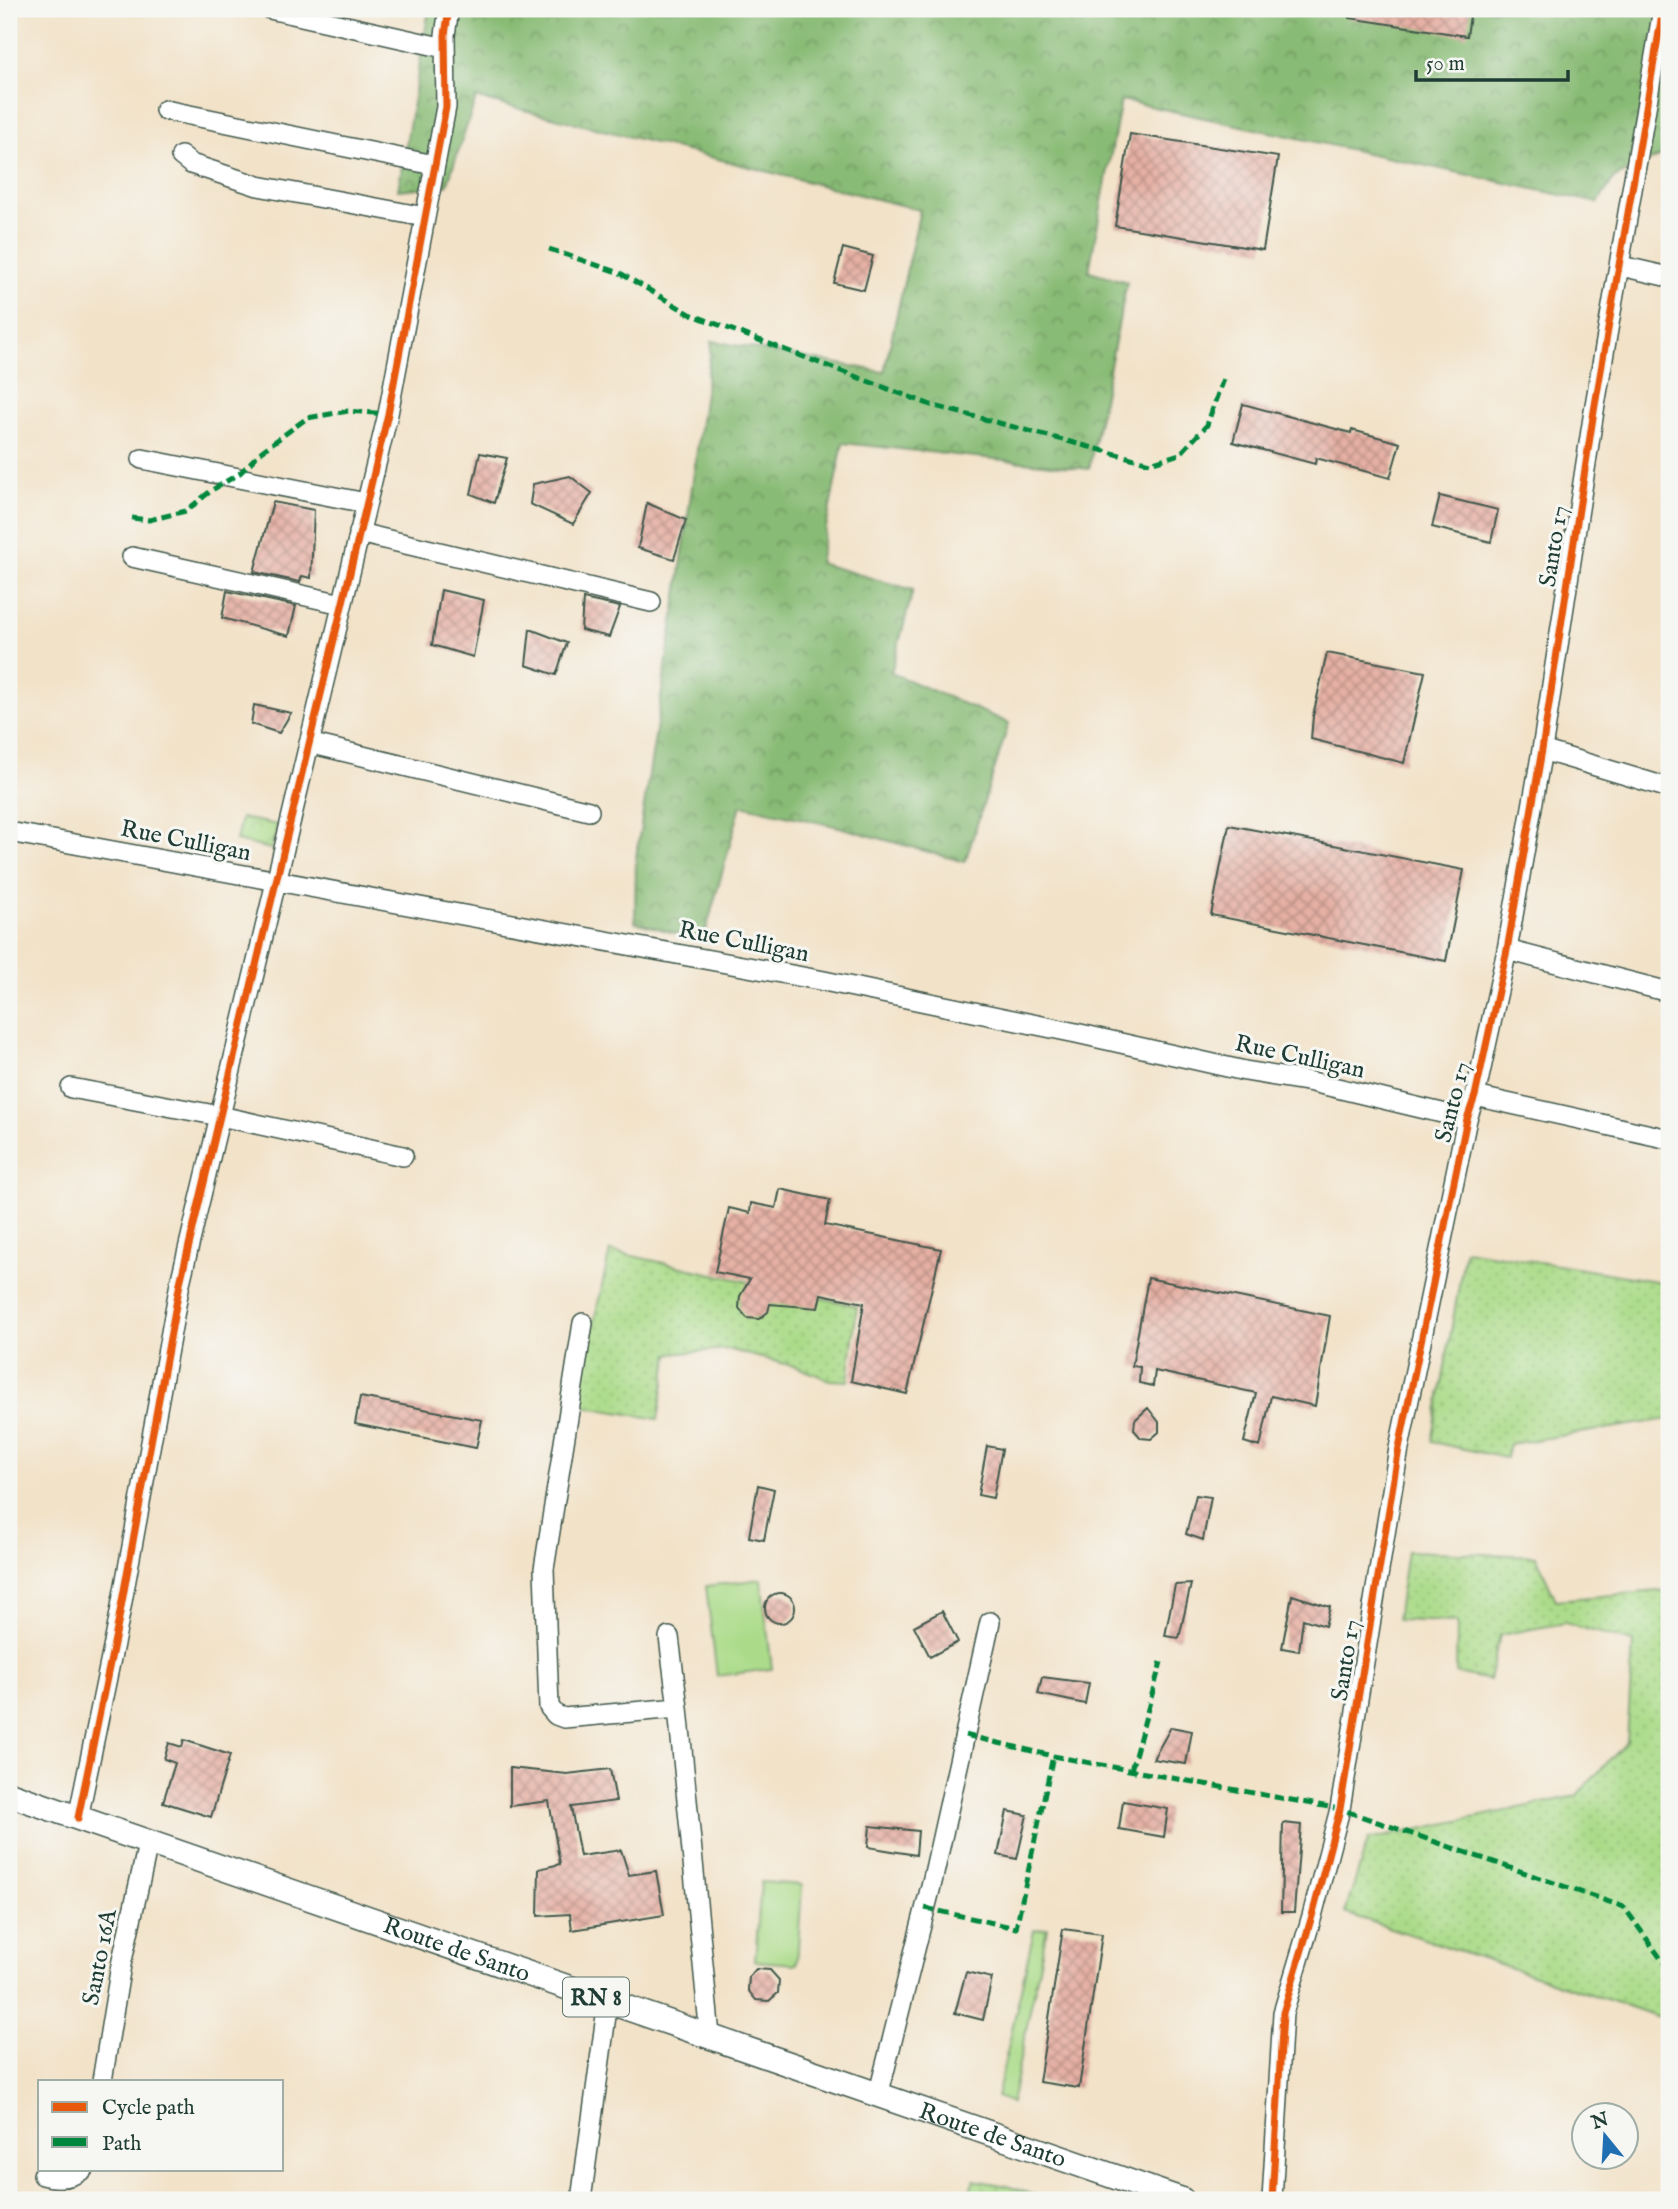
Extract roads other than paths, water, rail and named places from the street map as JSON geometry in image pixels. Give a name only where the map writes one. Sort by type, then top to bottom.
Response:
[{"type":"main road","name":"Route de Santo","points":[[9,1794],[1182,2200]]},
{"type":"street","points":[[270,9],[445,48]]},
{"type":"street","points":[[78,1818],[117,1629],[180,1283],[388,414],[446,107],[445,48],[449,9]]},
{"type":"street","name":"Santo 17","points":[[1272,2200],[1283,2013],[1340,1809],[1399,1448],[1466,1119],[1475,1096],[1507,950],[1663,9]]},
{"type":"street","points":[[166,110],[434,165]]},
{"type":"street","points":[[181,156],[191,164],[258,186],[425,217]]},
{"type":"street","points":[[1621,266],[1669,277]]},
{"type":"street","points":[[142,459],[366,503]]},
{"type":"street","points":[[359,533],[651,602]]},
{"type":"street","points":[[132,557],[342,604]]},
{"type":"street","points":[[309,743],[589,811]]},
{"type":"street","points":[[1542,750],[1669,788]]},
{"type":"street","name":"Rue Culligan","points":[[9,832],[832,983],[1245,1071],[1312,1082],[1466,1119]]},
{"type":"street","points":[[1507,950],[1669,992]]},
{"type":"street","points":[[71,1088],[220,1116],[403,1156]]},
{"type":"street","points":[[1475,1096],[1669,1139]]},
{"type":"street","points":[[583,1323],[544,1569],[548,1707],[564,1718],[678,1708]]},
{"type":"street","points":[[878,2096],[933,1878],[990,1622]]},
{"type":"street","points":[[669,1637],[710,2036]]},
{"type":"street","name":"Santo 16A","points":[[102,2080],[121,1965],[148,1844]]},
{"type":"street","points":[[581,2200],[608,2001]]},
{"type":"street","points":[[43,2175],[56,2179],[65,2178],[82,2170]]}]
